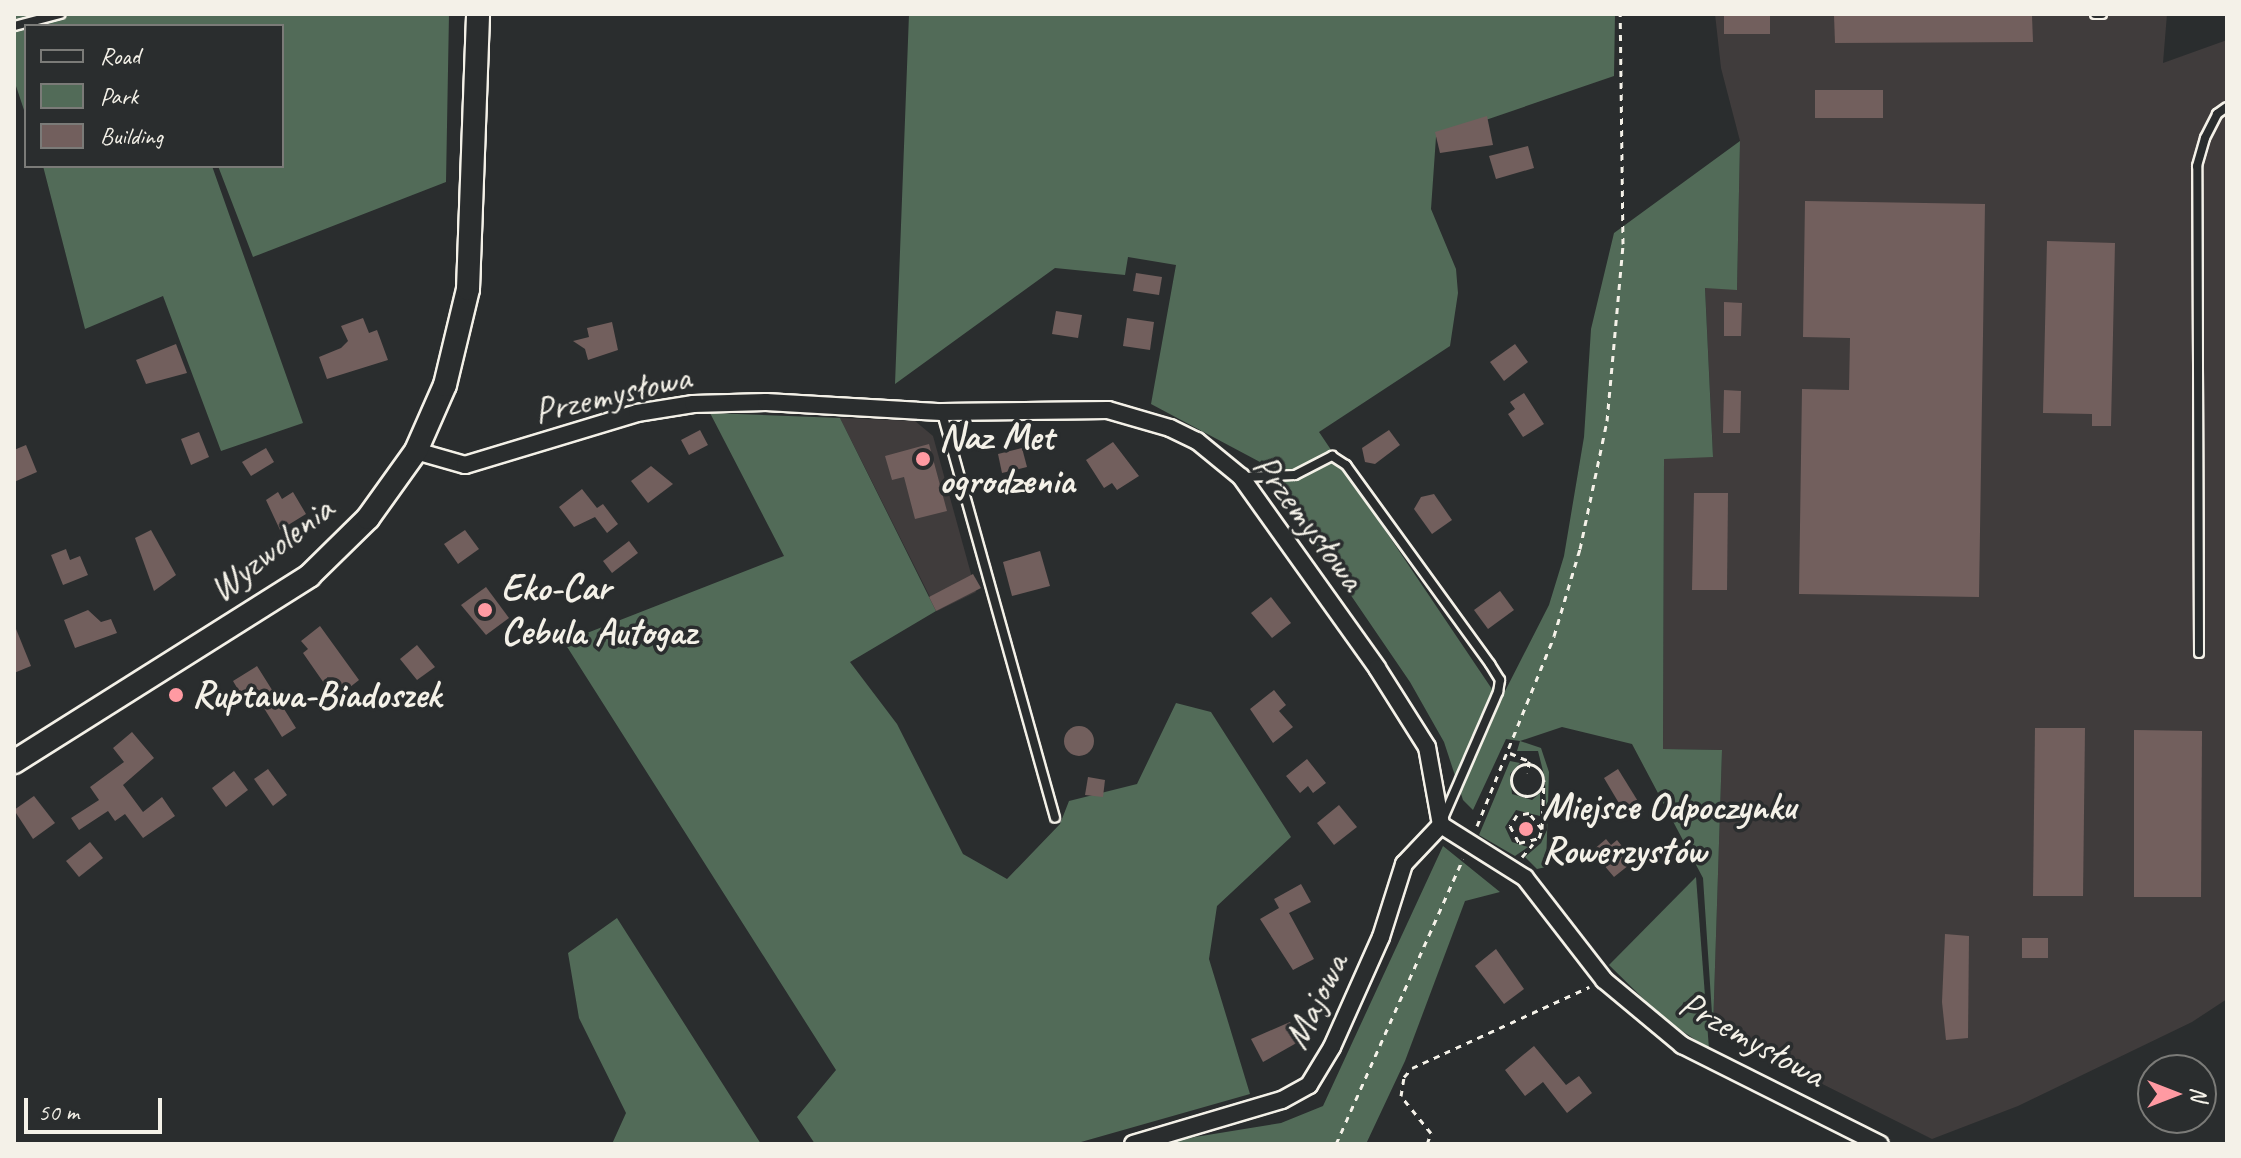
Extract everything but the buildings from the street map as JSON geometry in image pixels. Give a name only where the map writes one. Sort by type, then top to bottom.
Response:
[{"type":"street","name":"Wyzwolenia","points":[[14,762],[309,576],[368,518],[416,451],[445,385],[468,289],[478,14]]},
{"type":"street","name":"Przemysłowa","points":[[416,451],[465,465],[637,413],[693,404],[766,402],[942,412],[1108,410],[1136,415],[1197,441],[1241,477],[1412,721],[1427,747],[1441,825],[1525,878],[1604,980],[1682,1045],[1880,1144]]},
{"type":"street","name":"Majowa","points":[[1133,1144],[1282,1100],[1309,1085],[1332,1047],[1381,937],[1404,864],[1441,825]]},
{"type":"lane","points":[[14,26],[60,14]]},
{"type":"lane","points":[[2095,14],[2102,14]]},
{"type":"lane","points":[[2199,653],[2197,166],[2211,126],[2227,107]]},
{"type":"lane","points":[[942,412],[1055,817]]},
{"type":"lane","points":[[1241,477],[1295,475],[1332,456],[1346,465],[1500,680],[1441,825]]},
{"type":"path","points":[[1336,1144],[1510,753],[1567,596],[1607,421],[1623,244],[1620,14]]},
{"type":"path","points":[[1510,753],[1529,764],[1544,780],[1540,835],[1532,844],[1519,843],[1511,834],[1511,823]]},
{"type":"path","points":[[1528,773],[1529,764]]},
{"type":"path","points":[[1529,764],[1518,766],[1511,776],[1515,791],[1525,796],[1540,790],[1544,780]]},
{"type":"path","points":[[1525,796],[1526,788]]},
{"type":"path","points":[[1511,823],[1529,813],[1542,829]]},
{"type":"path","points":[[1511,823],[1519,826]]},
{"type":"path","points":[[1533,832],[1540,835]]},
{"type":"path","points":[[1427,1144],[1431,1133],[1401,1096],[1404,1077],[1412,1068],[1604,980]]},
{"type":"shaded area","points":[[1715,14],[2167,14],[2163,63],[2227,40],[2227,999],[2192,1022],[2018,1106],[1932,1139],[1713,1029],[1722,750],[1663,749],[1664,458],[1713,456],[1705,287],[1737,289],[1740,141],[1721,68]]},
{"type":"shaded area","points":[[840,418],[915,421],[933,436],[976,592],[937,611]]},
{"type":"green space","points":[[14,14],[449,14],[446,182],[253,257],[219,168],[284,168],[284,24],[24,24],[24,110],[14,80]]},
{"type":"green space","points":[[909,14],[1615,14],[1614,76],[1436,137],[1431,209],[1456,269],[1458,293],[1450,346],[1319,432],[1500,701],[1549,605],[1564,556],[1584,437],[1591,329],[1614,233],[1740,141],[1737,290],[1705,288],[1713,457],[1664,459],[1663,749],[1722,750],[1713,1029],[1703,878],[1632,744],[1562,727],[1520,741],[1506,739],[1473,810],[1463,800],[1444,742],[1410,682],[1260,462],[1151,404],[1176,265],[1128,257],[1125,275],[1055,268],[895,384]]},
{"type":"green space","points":[[44,168],[213,168],[303,423],[221,451],[163,296],[85,329]]},
{"type":"green space","points":[[710,413],[840,418],[936,611],[850,662],[897,724],[963,854],[1007,879],[1060,824],[1069,801],[1137,784],[1176,703],[1211,712],[1291,837],[1217,906],[1209,959],[1250,1094],[1074,1144],[815,1144],[797,1117],[836,1070],[564,642],[784,556]]},
{"type":"green space","points":[[1520,741],[1541,748],[1549,772],[1546,867],[1537,869],[1525,857],[1541,843],[1547,830],[1545,779],[1538,751],[1517,751]]},
{"type":"green space","points":[[1510,761],[1520,763],[1510,774],[1512,794],[1532,800],[1540,793],[1540,816],[1516,810],[1505,827],[1512,842],[1528,847],[1515,856],[1479,835]]},
{"type":"green space","points":[[1443,846],[1500,892],[1465,901],[1405,1061],[1366,1144],[1152,1144],[1281,1123],[1323,1106]]},
{"type":"green space","points":[[1696,877],[1709,1049],[1663,1018],[1609,965]]},
{"type":"green space","points":[[617,918],[761,1144],[612,1144],[626,1113],[579,1018],[568,953]]},
{"type":"place","name":"Naz Met ogrodzenia","points":[[923,459]]},
{"type":"place","name":"Eko-Car Cebula Autogaz","points":[[485,610]]},
{"type":"place","name":"Ruptawa-Biadoszek","points":[[176,695]]},
{"type":"place","name":"Miejsce Odpoczynku Rowerzystów","points":[[1526,829]]}]
